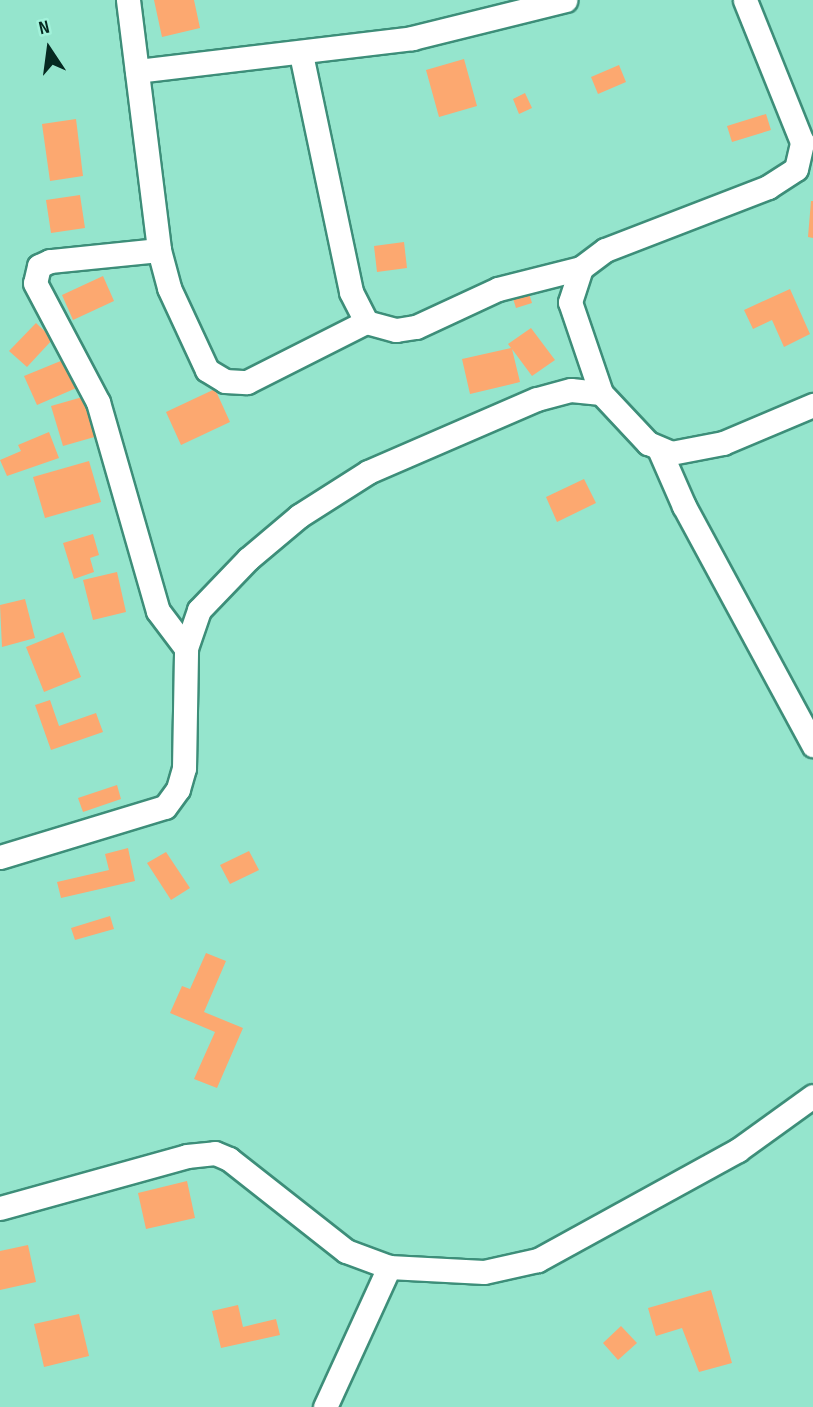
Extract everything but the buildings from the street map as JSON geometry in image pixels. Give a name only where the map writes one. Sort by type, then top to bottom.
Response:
[{"type":"street","points":[[128,0],[159,250],[188,337],[207,370],[225,381],[247,382],[288,365],[366,322],[396,330],[416,327],[498,289],[580,268],[605,250],[768,187],[796,169],[802,142],[745,0]]},
{"type":"street","points":[[137,71],[301,54],[412,38],[565,0]]},
{"type":"street","points":[[301,54],[351,292],[366,322]]},
{"type":"street","points":[[159,250],[50,261],[39,267],[35,283],[97,402],[158,611],[186,648]]},
{"type":"street","points":[[580,268],[570,302],[601,393],[625,421],[659,449],[684,506],[813,745]]},
{"type":"street","points":[[0,857],[165,807],[178,789],[184,768],[186,648],[199,610],[248,559],[299,516],[368,472],[537,398],[571,390],[601,393]]},
{"type":"street","points":[[659,449],[680,452],[723,443],[813,405]]},
{"type":"street","points":[[0,1208],[187,1156],[215,1153],[346,1251],[389,1267],[484,1272],[538,1259],[737,1150],[813,1096]]},
{"type":"street","points":[[325,1407],[389,1267]]}]
